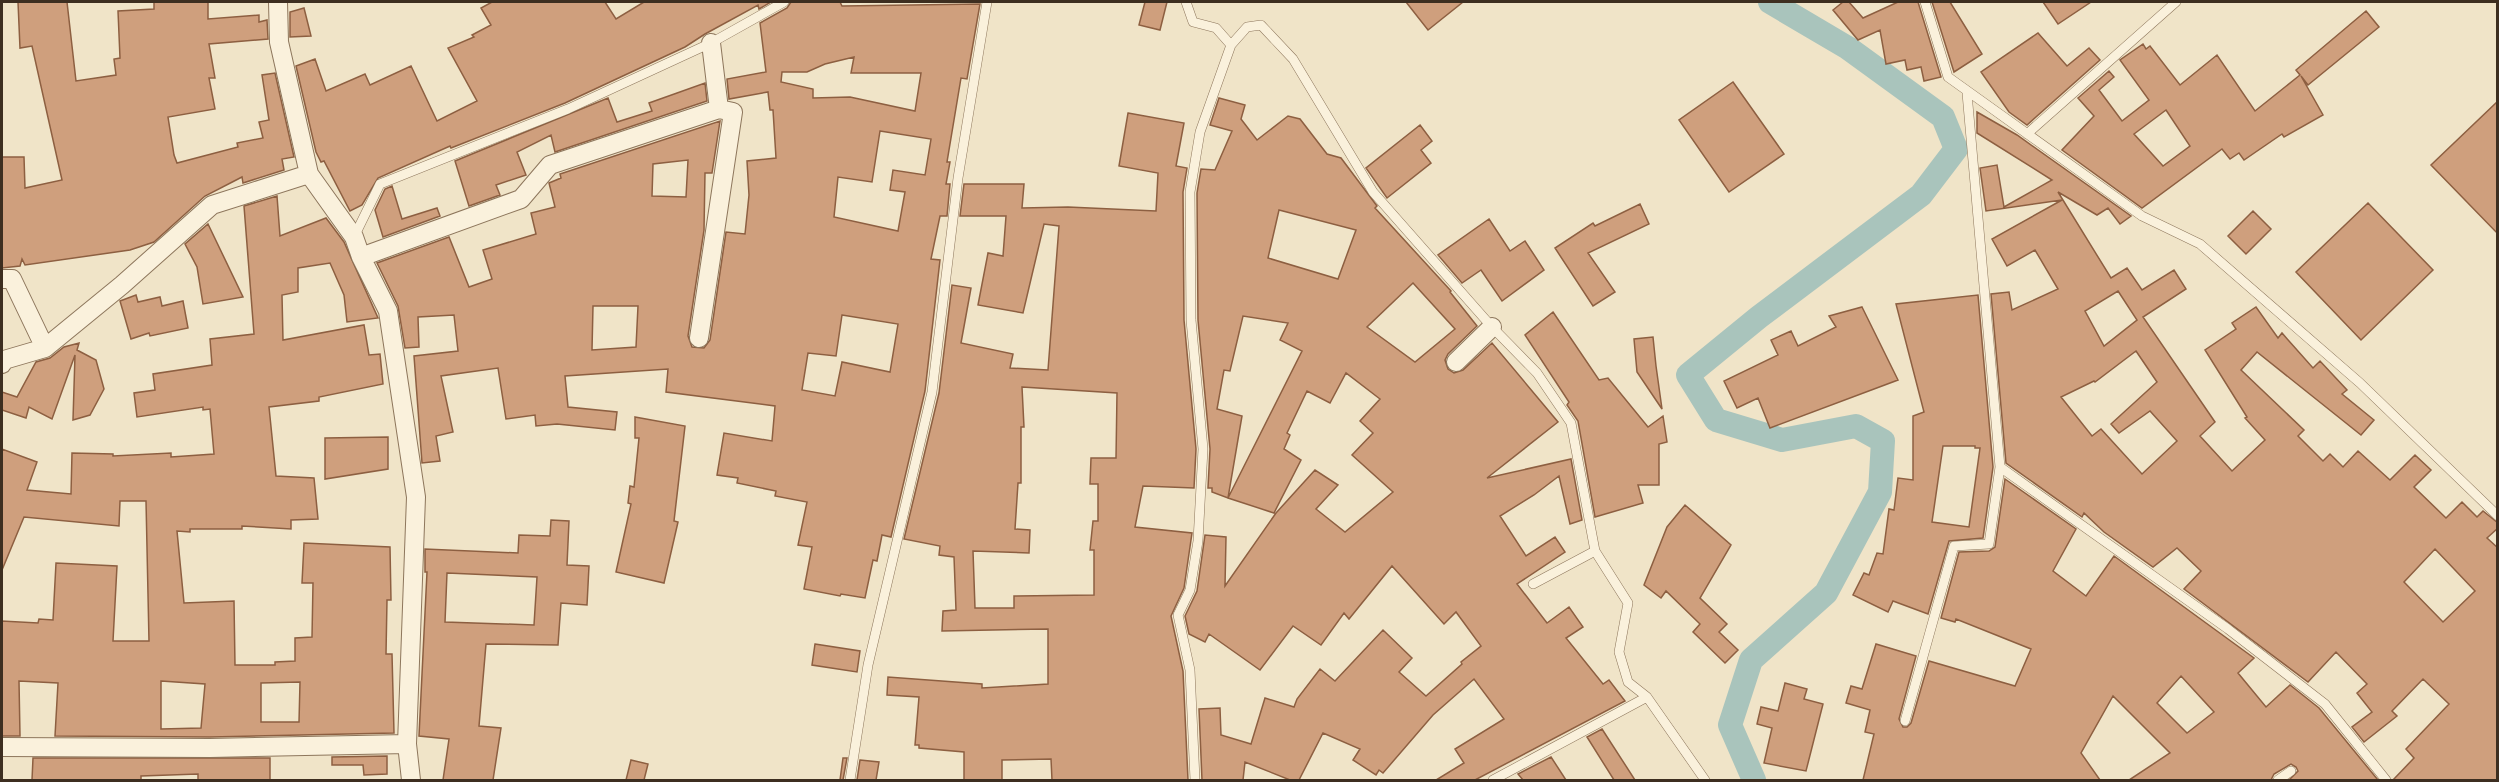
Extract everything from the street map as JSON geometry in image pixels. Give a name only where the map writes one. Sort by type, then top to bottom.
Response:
[{"type":"street","points":[[278,2],[279,42],[309,174],[354,237],[361,257],[388,311],[416,497],[407,744],[411,780]]},
{"type":"street","points":[[711,43],[718,109]]},
{"type":"street","points":[[361,257],[520,199],[550,165],[718,109],[733,112],[699,338]]},
{"type":"street","points":[[2,364],[4,360],[45,348],[122,285],[212,205],[309,174]]},
{"type":"street","points":[[2,279],[12,279],[45,348]]},
{"type":"street","points":[[1456,362],[1492,327]]},
{"type":"street","points":[[2,747],[210,748],[407,744]]},
{"type":"lane","points":[[354,237],[380,184],[568,109],[711,43],[784,2]]},
{"type":"lane","points":[[850,780],[868,665],[933,392],[958,178],[987,2]]},
{"type":"lane","points":[[1186,2],[1193,22],[1216,28],[1231,45]]},
{"type":"lane","points":[[1925,2],[1948,77],[1967,93],[2142,216],[2200,244],[2360,383],[2498,516]]},
{"type":"lane","points":[[2027,134],[2176,2]]},
{"type":"lane","points":[[1195,780],[1190,670],[1178,615],[1190,590],[1198,541],[1203,449],[1191,320],[1190,192],[1200,132],[1231,45],[1247,27],[1262,25],[1293,58],[1372,192],[1492,327],[1537,373],[1571,423],[1595,551],[1628,603],[1619,652],[1628,682],[1647,697],[1705,780]]},
{"type":"lane","points":[[1905,721],[1954,546],[1989,544],[2000,467],[1967,93]]},
{"type":"lane","points":[[2000,467],[2228,629],[2325,704],[2386,780]]},
{"type":"lane","points":[[1533,584],[1595,551]]},
{"type":"lane","points":[[1493,780],[1647,697]]},
{"type":"lane","points":[[2278,780],[2291,771]]},
{"type":"building","points":[[18,2],[67,2],[76,81],[116,75],[114,59],[120,58],[118,11],[154,9],[154,2],[208,2],[208,19],[259,15],[259,22],[267,20],[268,39],[209,44],[215,78],[209,78],[215,109],[168,117],[174,155],[177,163],[238,147],[237,143],[263,138],[259,122],[269,120],[262,75],[275,73],[294,157],[282,159],[284,170],[243,183],[242,177],[205,196],[154,242],[130,250],[25,265],[22,259],[20,266],[2,268],[2,157],[24,157],[25,188],[62,180],[32,46],[20,48]]},
{"type":"building","points":[[492,2],[605,2],[616,19],[644,2],[771,2],[759,9],[758,5],[685,47],[565,103],[451,148],[450,146],[378,178],[362,205],[350,211],[324,161],[321,162],[316,152],[296,66],[315,59],[326,91],[365,74],[370,85],[411,66],[437,121],[477,101],[448,48],[474,37],[472,35],[491,25],[481,8]]},
{"type":"building","points":[[791,2],[840,2],[842,6],[980,4],[967,79],[961,78],[947,162],[950,162],[946,184],[950,184],[947,216],[940,216],[931,259],[940,260],[925,391],[891,537],[882,535],[877,561],[873,560],[865,598],[804,589],[812,547],[798,545],[807,502],[775,496],[776,491],[737,483],[738,478],[717,475],[724,433],[772,441],[775,406],[666,392],[668,369],[565,376],[568,407],[617,412],[615,430],[557,424],[536,426],[535,415],[506,419],[498,368],[441,376],[453,432],[436,436],[440,461],[422,463],[414,356],[458,351],[454,315],[418,317],[419,347],[405,348],[398,306],[377,263],[449,237],[469,287],[492,279],[483,250],[536,234],[531,213],[555,207],[549,183],[561,178],[560,174],[720,121],[712,173],[705,173],[704,230],[688,336],[692,347],[704,348],[710,340],[726,232],[745,234],[749,195],[747,161],[776,158],[773,110],[770,110],[768,92],[729,99],[727,79],[766,72],[760,23],[787,8]],"holes":[[[854,57],[851,73],[921,73],[915,111],[850,97],[813,98],[813,89],[781,82],[782,72],[807,72],[825,64]],[[880,131],[931,139],[925,175],[893,170],[890,190],[905,192],[898,231],[834,217],[838,177],[872,182]],[[688,160],[686,197],[652,196],[653,164]],[[593,306],[638,306],[636,347],[592,350]],[[842,315],[898,324],[890,372],[842,362],[835,396],[802,390],[808,353],[836,356]]]},
{"type":"building","points":[[1145,2],[1167,2],[1160,30],[1139,25]]},
{"type":"building","points":[[1406,2],[1463,2],[1428,30]]},
{"type":"building","points":[[1843,2],[1849,2],[1863,18],[1898,2],[1918,2],[1941,77],[1924,81],[1921,67],[1907,70],[1905,60],[1886,64],[1880,30],[1858,40],[1833,10]]},
{"type":"building","points":[[1932,2],[1950,2],[1982,54],[1954,72]]},
{"type":"building","points":[[2043,2],[2091,2],[2058,24]]},
{"type":"building","points":[[304,8],[311,36],[290,37],[290,12]]},
{"type":"building","points":[[2366,11],[2379,27],[2308,85],[2301,76],[2323,115],[2284,137],[2282,134],[2244,160],[2239,153],[2230,159],[2222,149],[2142,208],[2062,150],[2094,116],[2078,98],[2109,71],[2114,77],[2099,90],[2122,121],[2149,100],[2120,60],[2143,44],[2146,49],[2150,46],[2180,85],[2217,55],[2255,111],[2300,75],[2296,70]],"holes":[[[2166,110],[2190,146],[2163,166],[2134,134]]]},
{"type":"building","points":[[2038,33],[2067,66],[2089,48],[2100,60],[2027,125],[2009,112],[1981,72]]},
{"type":"building","points":[[1733,82],[1784,154],[1729,192],[1679,120]]},
{"type":"building","points":[[705,83],[707,101],[555,152],[551,135],[517,152],[526,175],[496,185],[500,195],[469,206],[455,161],[608,98],[617,122],[652,111],[649,103]]},
{"type":"building","points":[[1219,98],[1245,105],[1241,119],[1257,140],[1288,116],[1300,119],[1327,154],[1341,158],[1377,206],[1375,208],[1451,291],[1477,326],[1448,354],[1445,360],[1448,369],[1454,373],[1463,370],[1492,343],[1558,422],[1487,478],[1571,459],[1582,520],[1570,524],[1559,476],[1500,516],[1526,556],[1555,537],[1565,552],[1517,584],[1547,623],[1569,607],[1583,627],[1566,638],[1603,684],[1609,680],[1625,701],[1475,780],[1436,780],[1464,763],[1455,749],[1504,719],[1474,679],[1433,715],[1383,773],[1379,770],[1376,775],[1353,760],[1360,749],[1323,733],[1299,780],[1290,780],[1245,762],[1243,780],[1202,780],[1199,709],[1220,708],[1221,735],[1251,744],[1265,698],[1294,707],[1297,699],[1320,669],[1335,681],[1383,630],[1412,658],[1399,672],[1426,696],[1481,646],[1456,612],[1444,624],[1392,566],[1349,619],[1344,613],[1321,645],[1293,626],[1260,670],[1209,634],[1205,642],[1189,634],[1185,616],[1197,591],[1205,535],[1226,537],[1225,586],[1276,513],[1315,470],[1338,485],[1316,509],[1345,532],[1393,492],[1352,455],[1373,433],[1360,421],[1380,399],[1346,373],[1330,403],[1307,391],[1287,433],[1290,435],[1284,449],[1301,460],[1274,513],[1228,498],[1212,492],[1212,488],[1208,488],[1210,449],[1198,320],[1197,193],[1201,169],[1215,170],[1232,131],[1210,125]],"holes":[[[1279,210],[1356,230],[1338,279],[1268,258]],[[1413,283],[1455,329],[1415,362],[1367,327]],[[1243,316],[1288,323],[1280,340],[1302,351],[1228,498],[1242,416],[1217,409],[1224,370],[1230,371]]]},
{"type":"building","points":[[2498,101],[2498,234],[2431,165]]},
{"type":"building","points":[[1977,112],[2017,135],[2131,216],[2120,224],[2108,208],[2097,215],[2058,192],[2111,278],[2127,268],[2142,290],[2174,270],[2186,289],[2143,317],[2215,422],[2200,436],[2232,471],[2265,440],[2245,418],[2247,417],[2205,350],[2236,329],[2232,323],[2256,307],[2278,338],[2282,333],[2313,368],[2320,361],[2347,390],[2342,394],[2374,420],[2361,435],[2257,352],[2241,370],[2304,430],[2298,436],[2323,461],[2330,454],[2343,467],[2358,451],[2390,480],[2415,455],[2431,470],[2414,487],[2446,518],[2462,502],[2477,517],[2483,511],[2498,523],[2498,528],[2487,538],[2498,548],[2498,780],[2393,780],[2414,758],[2406,749],[2449,704],[2423,679],[2392,711],[2397,716],[2364,742],[2352,727],[2372,712],[2357,693],[2367,684],[2336,652],[2308,682],[2184,589],[2201,571],[2177,548],[2153,567],[2104,532],[2084,513],[2082,517],[2006,463],[1991,294],[2009,292],[2012,310],[2058,289],[2035,250],[2007,266],[1992,239],[2062,200],[1986,211],[1980,168],[1997,165],[2004,207],[2052,180],[1977,133]],"holes":[[[2118,291],[2137,320],[2104,346],[2085,311]],[[2136,351],[2157,382],[2111,424],[2119,433],[2150,411],[2177,441],[2142,474],[2101,429],[2092,436],[2061,397],[2095,382]],[[2435,549],[2475,591],[2443,622],[2404,582]]]},
{"type":"building","points":[[1128,113],[1184,123],[1176,166],[1187,168],[1183,192],[1184,320],[1196,449],[1194,488],[1143,486],[1135,527],[1192,533],[1184,588],[1171,616],[1183,671],[1188,780],[1052,780],[1051,759],[1002,760],[1002,780],[964,780],[964,752],[919,748],[919,745],[915,745],[919,697],[887,695],[888,677],[982,684],[982,688],[1048,684],[1048,629],[942,631],[943,611],[956,610],[954,557],[939,555],[940,546],[904,539],[939,393],[952,285],[971,288],[961,343],[1013,354],[1010,368],[1048,370],[1059,226],[1044,224],[1023,313],[978,305],[988,253],[1003,256],[1006,216],[960,216],[964,184],[1024,184],[1022,208],[1068,207],[1156,211],[1158,173],[1119,166]],"holes":[[[1022,387],[1117,393],[1116,458],[1091,458],[1090,484],[1098,484],[1098,521],[1093,521],[1090,550],[1094,550],[1094,595],[1014,596],[1014,608],[975,608],[973,551],[1029,553],[1030,530],[1015,529],[1018,483],[1021,483],[1021,427],[1024,427]]]},
{"type":"building","points":[[1420,125],[1432,141],[1421,150],[1431,163],[1387,198],[1366,168]]},
{"type":"building","points":[[392,186],[402,219],[437,208],[440,216],[383,237],[375,210],[385,189]]},
{"type":"building","points":[[277,196],[280,236],[326,218],[344,242],[378,318],[347,322],[344,295],[330,263],[298,268],[298,292],[282,295],[283,340],[364,325],[369,355],[380,354],[383,384],[319,397],[319,401],[269,407],[276,476],[314,478],[318,519],[291,520],[291,529],[242,526],[242,529],[177,531],[184,603],[234,601],[235,665],[275,665],[275,662],[295,661],[295,638],[312,637],[313,583],[302,583],[304,543],[390,547],[391,600],[387,600],[386,654],[392,654],[394,733],[210,737],[55,736],[58,683],[19,681],[20,736],[2,736],[2,621],[38,623],[39,619],[53,620],[56,563],[117,566],[113,641],[149,641],[146,501],[120,501],[119,526],[24,517],[2,570],[2,449],[37,462],[27,490],[71,494],[72,453],[113,454],[113,456],[171,453],[171,457],[214,454],[210,409],[203,410],[203,407],[137,417],[134,393],[155,390],[153,374],[212,365],[210,339],[254,334],[244,206]],"holes":[[[161,681],[205,684],[201,728],[161,729]],[[300,682],[299,722],[261,722],[261,683]]]},
{"type":"building","points":[[2368,203],[2433,270],[2361,340],[2296,272]]},
{"type":"building","points":[[1640,204],[1649,224],[1588,253],[1615,292],[1593,306],[1555,248],[1593,223],[1595,226]]},
{"type":"building","points":[[2253,211],[2271,229],[2246,254],[2228,236]]},
{"type":"building","points":[[1489,219],[1510,251],[1525,241],[1544,270],[1502,301],[1481,270],[1462,283],[1438,255]]},
{"type":"building","points":[[208,224],[243,297],[203,304],[197,267],[185,244]]},
{"type":"building","points":[[136,295],[138,302],[160,297],[162,306],[183,301],[188,328],[150,336],[149,333],[131,339],[120,301]]},
{"type":"building","points":[[1978,295],[1993,467],[1983,538],[1949,541],[1928,614],[1893,601],[1888,612],[1853,595],[1864,573],[1869,575],[1877,553],[1883,554],[1889,509],[1894,510],[1898,478],[1913,480],[1913,416],[1924,412],[1896,304]],"holes":[[[1943,446],[1975,446],[1975,448],[1980,448],[1969,527],[1932,522]]]},
{"type":"building","points":[[1862,307],[1898,380],[1770,428],[1758,398],[1737,408],[1724,381],[1778,355],[1771,340],[1791,331],[1798,346],[1836,327],[1829,316]]},
{"type":"building","points":[[1553,312],[1599,380],[1608,378],[1648,427],[1663,416],[1667,442],[1659,444],[1659,485],[1638,485],[1643,503],[1595,517],[1578,421],[1567,405],[1569,402],[1525,335]]},
{"type":"building","points":[[1653,337],[1662,409],[1637,372],[1634,339]]},
{"type":"building","points":[[79,343],[77,350],[96,360],[104,389],[90,415],[73,420],[75,355],[52,419],[29,407],[26,418],[2,410],[2,392],[17,397],[36,362],[50,358],[64,347]]},
{"type":"building","points":[[635,417],[685,426],[674,521],[678,522],[664,583],[616,572],[631,504],[628,503],[630,486],[634,487],[639,438],[635,438]]},
{"type":"building","points":[[388,437],[388,469],[325,479],[325,438]]},
{"type":"building","points":[[2005,479],[2076,529],[2053,571],[2086,596],[2114,556],[2254,658],[2238,673],[2266,707],[2290,685],[2319,708],[2378,780],[2289,780],[2298,771],[2291,764],[2274,774],[2271,780],[2129,780],[2170,753],[2113,696],[2081,753],[2100,780],[1863,780],[1874,734],[1865,732],[1870,710],[1846,703],[1851,686],[1862,689],[1876,644],[1916,656],[1899,719],[1903,727],[1911,723],[1929,661],[2015,686],[2031,649],[1956,619],[1955,622],[1941,618],[1959,552],[1989,551],[1995,547]],"holes":[[[2181,676],[2214,712],[2187,733],[2157,703]]]},
{"type":"building","points":[[1685,505],[1731,545],[1700,598],[1727,624],[1719,632],[1738,650],[1725,663],[1693,632],[1700,624],[1666,591],[1661,598],[1644,585],[1667,527]]},
{"type":"building","points":[[551,520],[569,521],[567,565],[589,566],[587,605],[561,603],[558,645],[486,644],[479,726],[501,728],[493,780],[443,780],[449,739],[419,736],[427,572],[425,572],[425,549],[518,553],[519,535],[550,536]],"holes":[[[447,573],[537,577],[534,625],[445,622]]]},
{"type":"building","points":[[815,644],[860,651],[857,672],[812,665]]},
{"type":"building","points":[[1785,683],[1807,689],[1804,699],[1823,704],[1806,771],[1764,763],[1772,728],[1757,724],[1761,707],[1778,711]]},
{"type":"building","points":[[1602,729],[1635,780],[1614,780],[1587,737]]},
{"type":"building","points":[[387,756],[387,774],[364,775],[363,765],[332,765],[332,757]]},
{"type":"building","points":[[1551,757],[1566,780],[1523,780],[1518,774]]},
{"type":"building","points":[[33,758],[270,758],[270,780],[198,780],[198,774],[141,776],[141,780],[32,780]]},
{"type":"building","points":[[843,758],[847,758],[843,780],[840,780]]},
{"type":"building","points":[[631,760],[648,764],[644,780],[626,780]]},
{"type":"building","points":[[860,760],[879,762],[876,780],[857,780]]},
{"type":"waterway","points":[[1754,780],[1730,725],[1751,660],[1826,593],[1880,492],[1883,441],[1856,426],[1782,440],[1716,420],[1688,375],[1759,317],[1921,195],[1956,149],[1943,117],[1848,48],[1770,2]]}]
